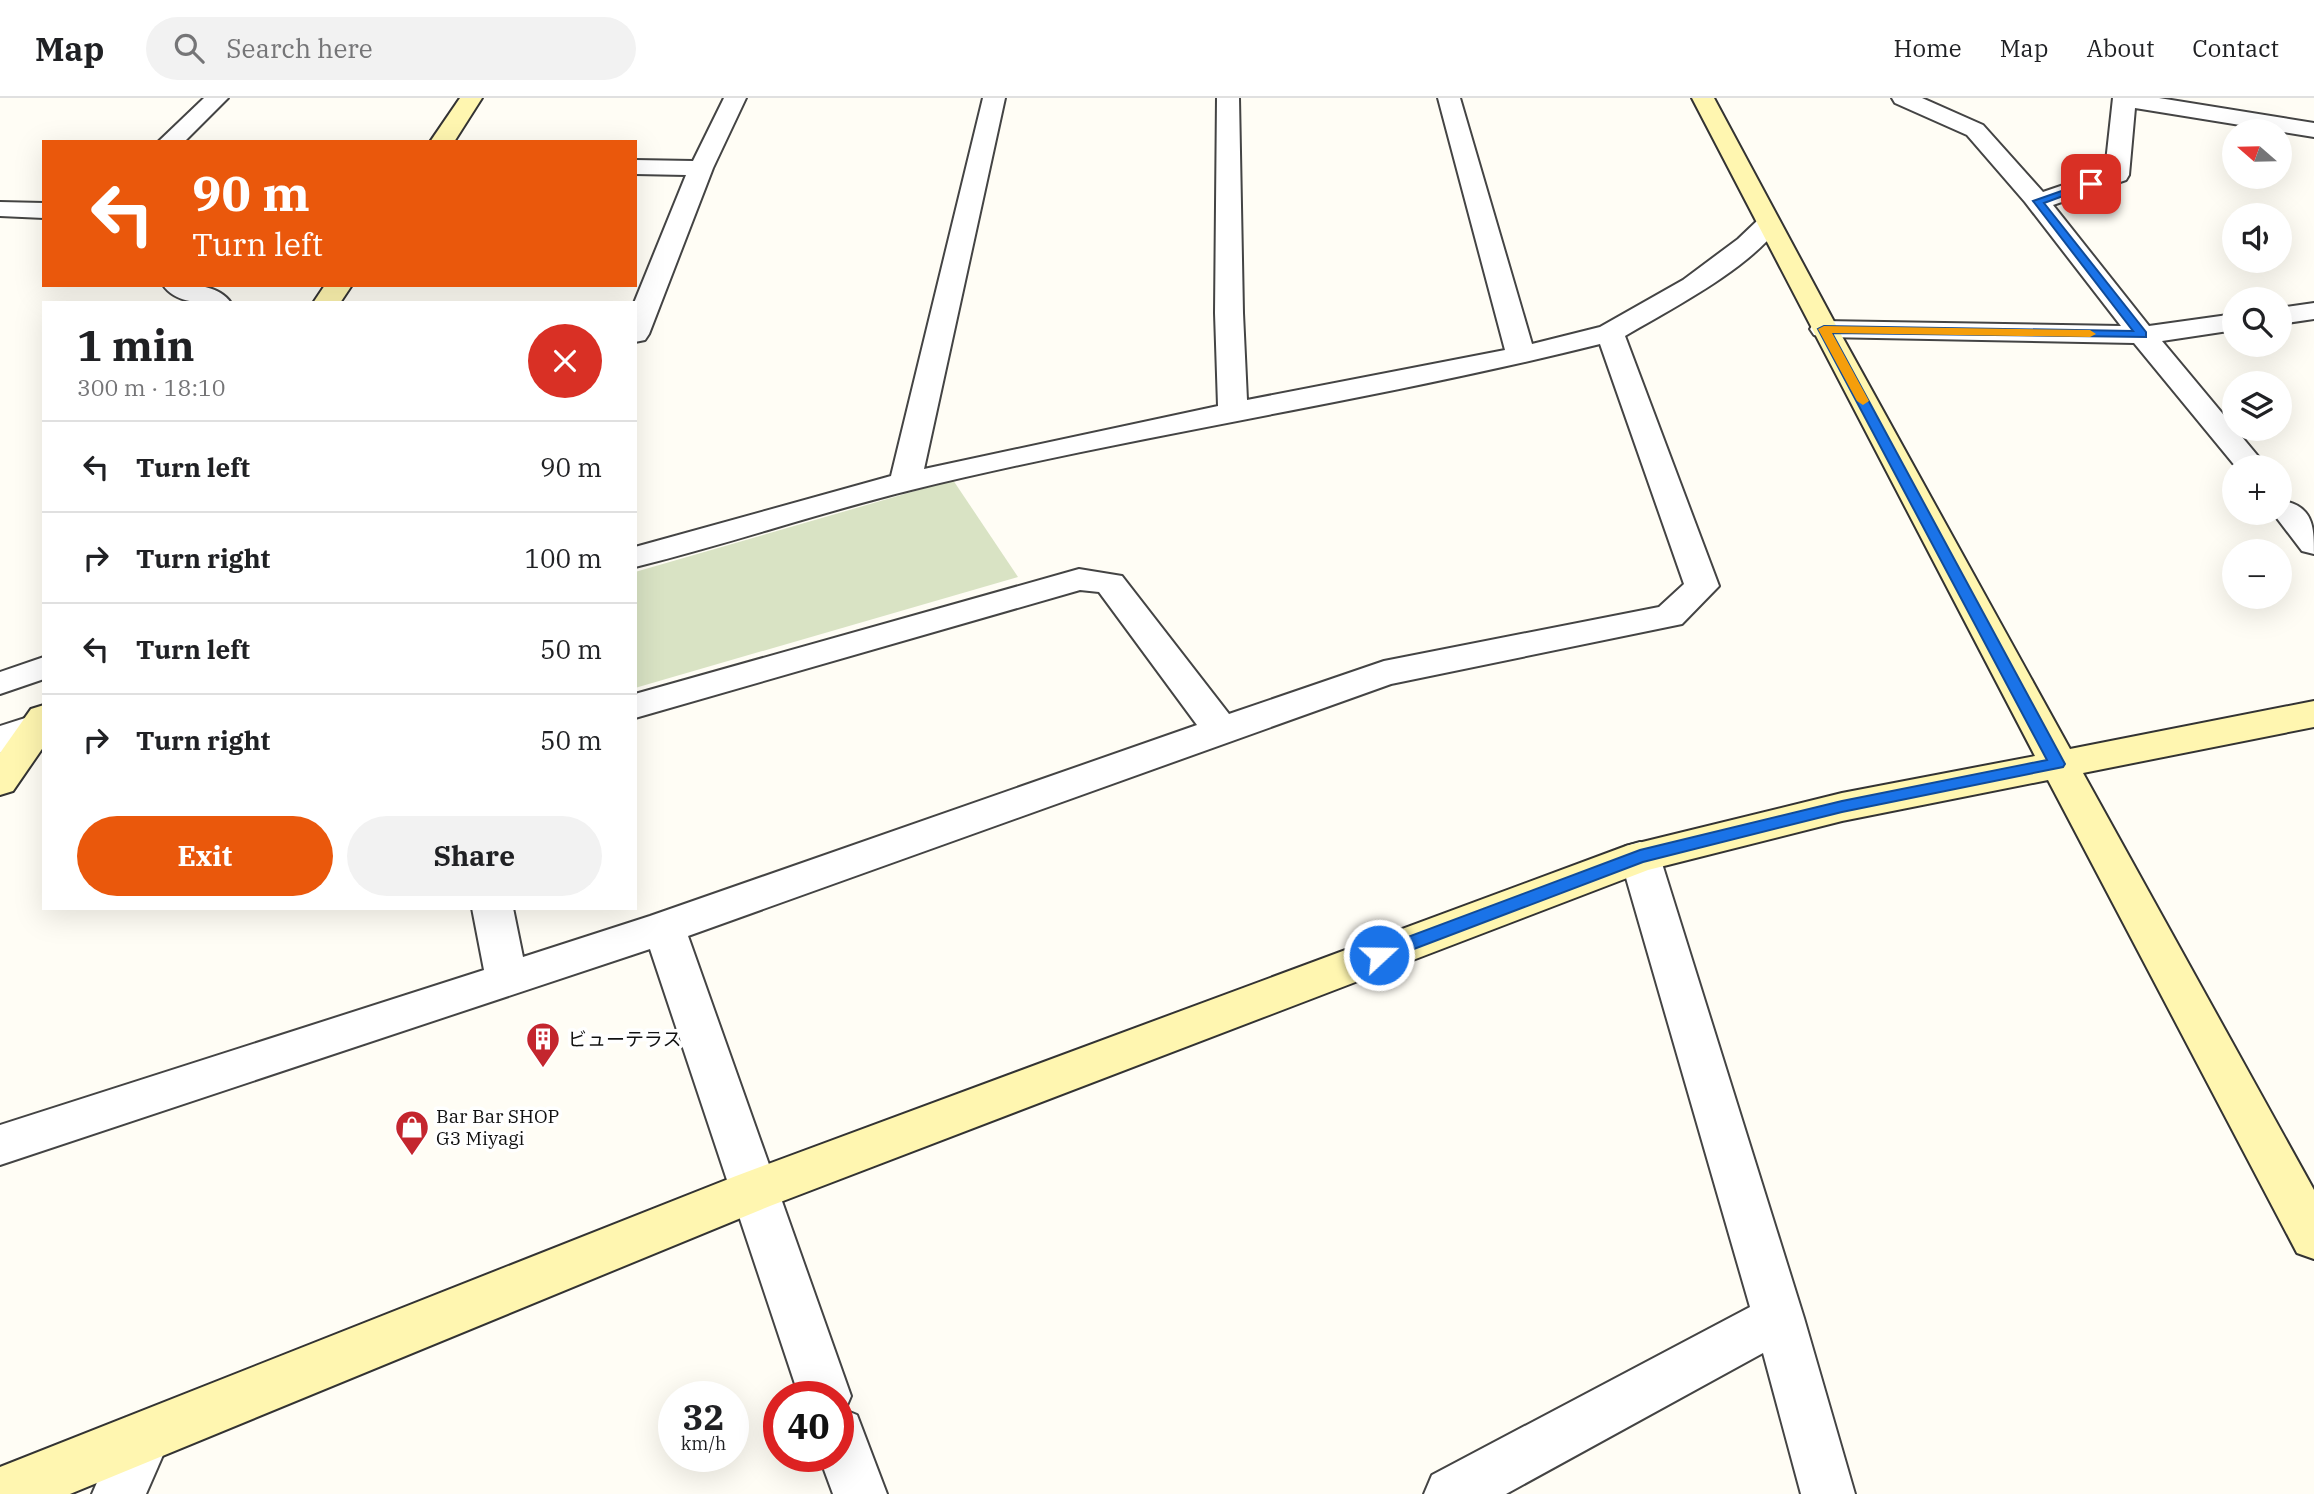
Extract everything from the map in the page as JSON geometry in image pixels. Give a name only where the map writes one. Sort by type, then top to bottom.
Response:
[{"type":"street","points":[[172,140],[217,98]]},
{"type":"street","points":[[443,140],[471,98]]},
{"type":"street","points":[[637,329],[701,168],[735,98]]},
{"type":"street","points":[[905,482],[994,98]]},
{"type":"street","points":[[1228,98],[1229,313],[1233,412]]},
{"type":"street","points":[[1449,98],[1521,355]]},
{"type":"street","points":[[1703,98],[2057,764],[2314,1237]]},
{"type":"street","points":[[1903,98],[1975,130],[2038,201],[2142,335],[2242,455]]},
{"type":"street","points":[[2038,201],[2118,175],[2124,99],[2314,131]]},
{"type":"street","points":[[637,167],[701,168]]},
{"type":"street","points":[[0,209],[42,211]]},
{"type":"street","points":[[637,556],[905,482],[1233,412],[1521,355],[1610,333],[1692,286],[1747,244],[1768,224]]},
{"type":"street","points":[[181,287],[213,301]]},
{"type":"street","points":[[2292,314],[2314,311]]},
{"type":"street","points":[[1824,329],[2142,335],[2222,324]]},
{"type":"street","points":[[0,1145],[664,928],[1384,673],[1670,616],[1702,586],[1610,333]]},
{"type":"street","points":[[2294,507],[2314,544]]},
{"type":"street","points":[[637,705],[1079,579],[1110,583],[1222,732]]},
{"type":"street","points":[[0,1493],[143,1438],[753,1191],[1640,857],[1842,807],[2314,714]]},
{"type":"street","points":[[0,740],[42,723]]},
{"type":"street","points":[[0,781],[42,723]]},
{"type":"street","points":[[1640,857],[1779,1318],[1828,1494]]},
{"type":"street","points":[[492,910],[507,979]]},
{"type":"street","points":[[664,928],[820,1381]]},
{"type":"street","points":[[1451,1494],[1779,1318]]},
{"type":"street","points":[[119,1494],[143,1438]]},
{"type":"street","points":[[852,1472],[860,1494]]},
{"type":"lane","points":[[0,684],[42,668]]},
{"type":"green space","points":[[953,480],[1018,577],[637,687],[637,571]]},
{"type":"slow traffic","points":[[1863,401],[1824,329],[2090,334]]},
{"type":"place","name":"ビューテラス","points":[[543,1069]]},
{"type":"place","name":"Bar Bar SHOP G3 Miyagi","points":[[412,1157]]},
{"type":"route","points":[[1379,955],[1640,857],[1842,807],[2057,764],[1824,329],[2142,335],[2038,201],[2091,184]]}]
